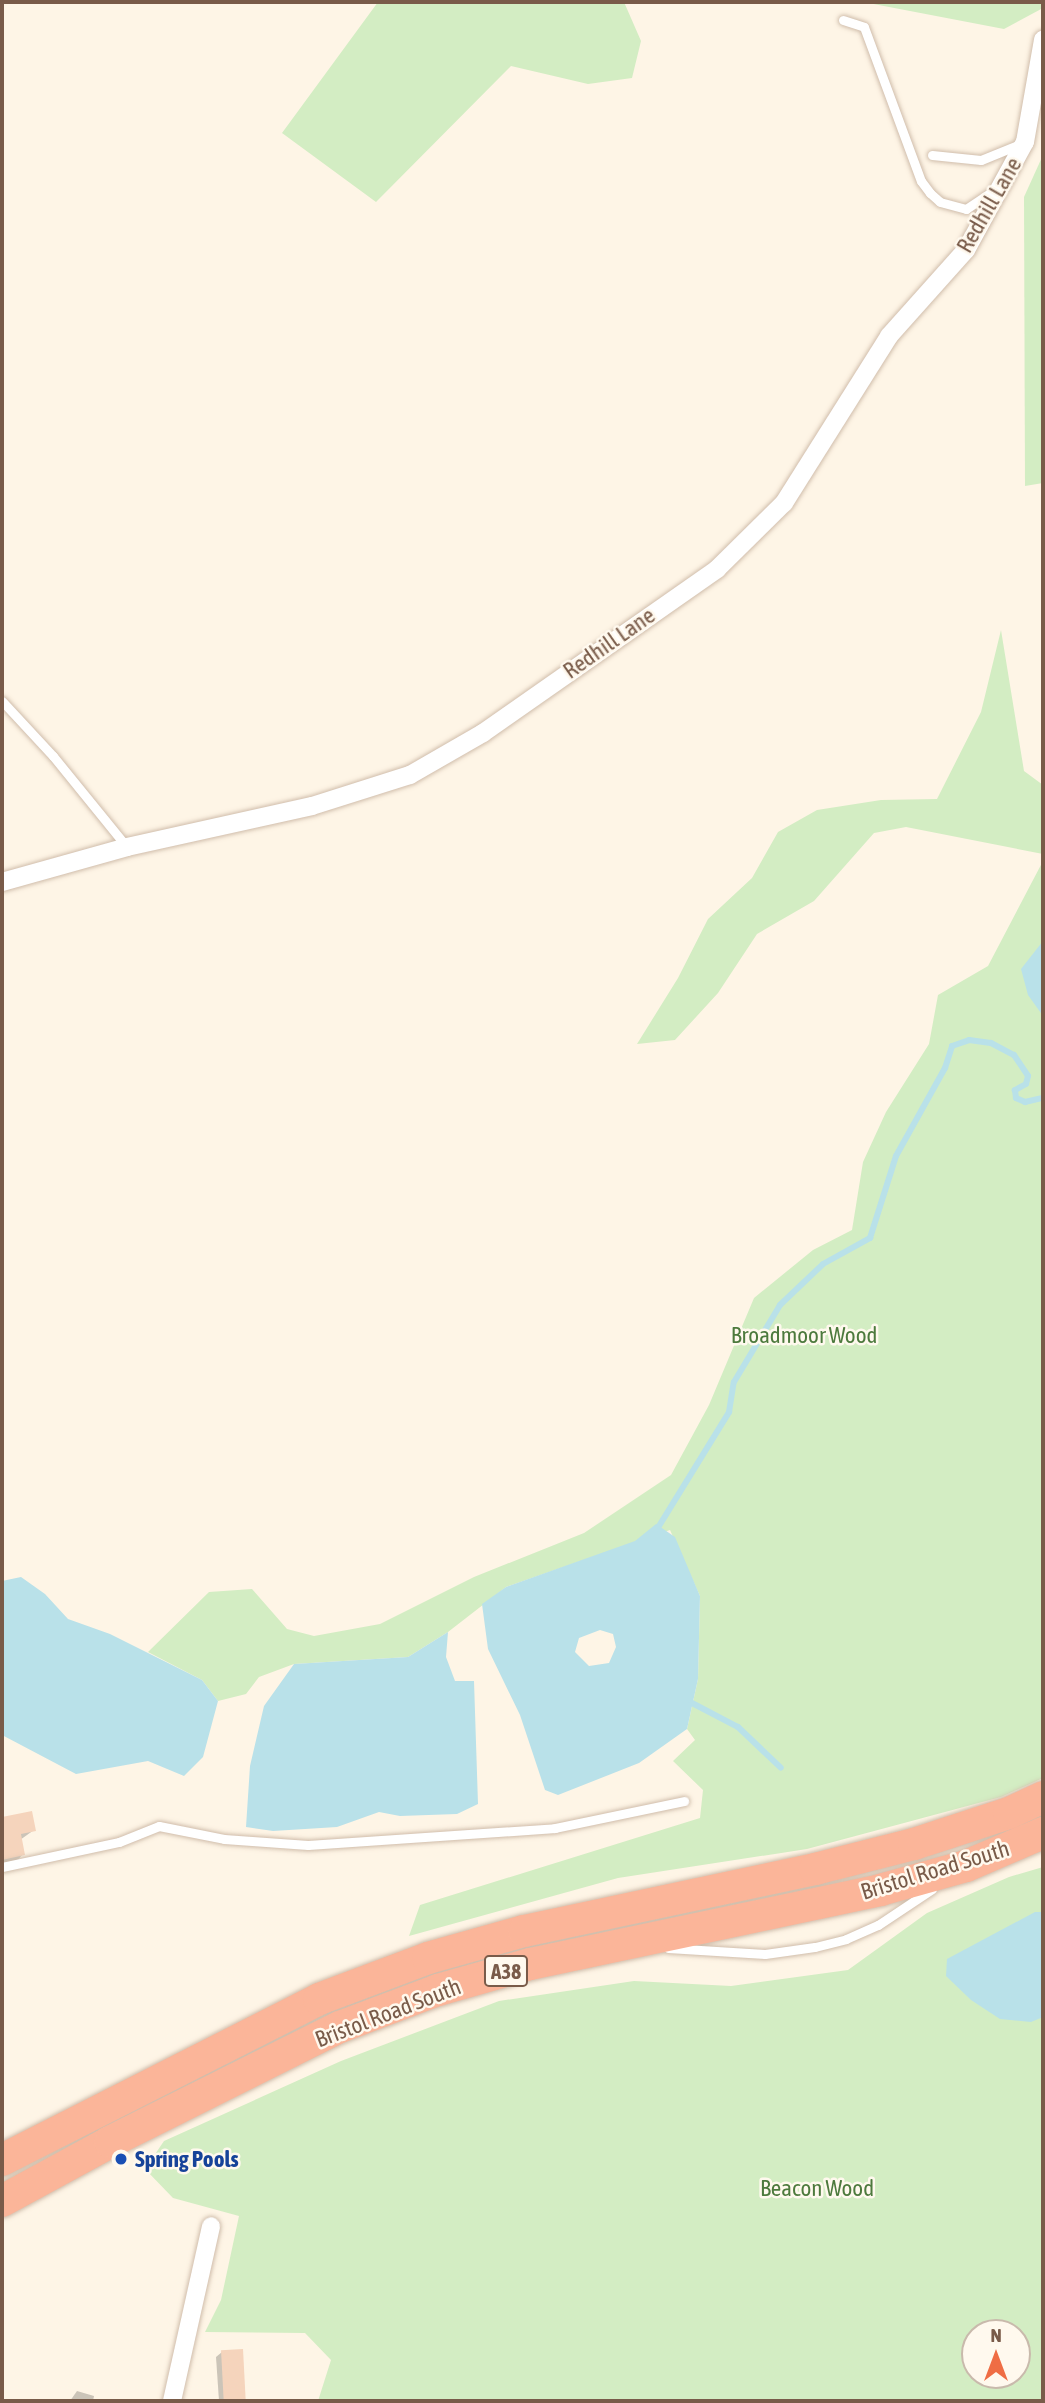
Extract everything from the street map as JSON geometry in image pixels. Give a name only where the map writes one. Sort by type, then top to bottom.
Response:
[{"type":"highway","name":"Bristol Road South","points":[[2,2160],[319,1999],[428,1958],[524,1931],[815,1870],[914,1844],[1009,1813],[1043,1797]]},
{"type":"highway","name":"Bristol Road South","points":[[2,2201],[110,2141],[340,2027],[438,1990],[530,1964],[880,1890],[965,1866],[1043,1833]]},
{"type":"street","name":"Redhill Lane","points":[[2,882],[127,847],[312,806],[410,775],[483,733],[717,569],[784,503],[889,336],[966,250],[1025,142],[1043,40]]},
{"type":"street","points":[[172,2401],[211,2226]]},
{"type":"lane","points":[[843,20],[864,27],[921,181],[930,193],[940,202],[965,209],[978,204],[1003,183]]},
{"type":"lane","points":[[932,155],[981,160],[1025,142]]},
{"type":"lane","points":[[2,701],[53,757],[127,847]]},
{"type":"lane","points":[[2,1867],[119,1842],[159,1826],[224,1839],[308,1845],[555,1828],[684,1801]]},
{"type":"lane","points":[[624,1944],[765,1954],[846,1940],[878,1925],[965,1866]]},
{"type":"green space","points":[[378,2],[624,2],[641,41],[632,78],[588,84],[511,66],[376,202],[282,133]]},
{"type":"green space","points":[[863,2],[1043,2],[1043,8],[1004,29]]},
{"type":"green space","points":[[1043,155],[1043,483],[1025,486],[1024,197]]},
{"type":"green space","points":[[1001,630],[1024,771],[1043,785],[1043,854],[906,827],[874,833],[814,901],[757,934],[718,993],[675,1040],[637,1044],[678,978],[708,919],[752,878],[778,832],[817,810],[881,800],[937,799],[981,712]]},
{"type":"green space","name":"Broadmoor Wood","points":[[1043,861],[1043,1778],[1001,1797],[807,1849],[618,1878],[409,1936],[420,1905],[700,1818],[703,1790],[673,1761],[695,1740],[687,1729],[698,1679],[700,1596],[670,1530],[506,1587],[448,1632],[408,1657],[294,1664],[259,1677],[246,1694],[218,1701],[202,1680],[148,1652],[209,1592],[252,1589],[287,1629],[314,1636],[380,1624],[474,1577],[584,1533],[671,1475],[709,1405],[754,1298],[813,1250],[852,1230],[863,1162],[886,1112],[929,1044],[938,995],[988,966]]},
{"type":"green space","name":"Beacon Wood","points":[[1043,1867],[1043,2401],[318,2401],[331,2360],[305,2333],[205,2332],[221,2300],[239,2216],[173,2198],[145,2169],[164,2141],[341,2061],[499,2001],[634,1981],[731,1986],[848,1970],[927,1913],[1009,1877]]},
{"type":"water","points":[[1043,941],[1043,1016],[1028,995],[1021,969]]},
{"type":"water","points":[[656,1524],[675,1537],[700,1596],[698,1679],[687,1729],[639,1763],[558,1795],[545,1790],[520,1715],[488,1649],[482,1604],[506,1587],[635,1541]],"holes":[[[600,1630],[613,1634],[616,1647],[609,1663],[589,1666],[575,1652],[579,1638]]]},
{"type":"water","points":[[21,1577],[45,1594],[68,1619],[110,1634],[202,1680],[218,1701],[203,1757],[184,1776],[148,1761],[76,1774],[2,1735],[2,1581]]},
{"type":"water","points":[[448,1632],[446,1657],[455,1681],[474,1681],[478,1804],[457,1814],[400,1816],[379,1812],[337,1827],[273,1831],[246,1827],[250,1766],[264,1706],[294,1664],[408,1657]]},
{"type":"water","points":[[1035,1912],[1043,1912],[1043,2017],[1031,2022],[1000,2019],[971,2000],[946,1976],[947,1959]]},
{"type":"building","points":[[32,1811],[36,1831],[21,1834],[25,1855],[2,1860],[2,1817]]},
{"type":"building","points":[[243,2349],[246,2401],[224,2401],[221,2350]]},
{"type":"waterway","points":[[659,1526],[729,1412],[734,1382],[780,1305],[823,1264],[870,1238],[896,1156],[945,1068],[952,1046],[969,1040],[991,1043],[1014,1055],[1028,1076],[1026,1084],[1015,1090],[1016,1098],[1025,1102],[1043,1098]]},
{"type":"waterway","points":[[692,1703],[738,1727],[781,1768]]},
{"type":"place","name":"Spring Pools","points":[[121,2159]]}]
